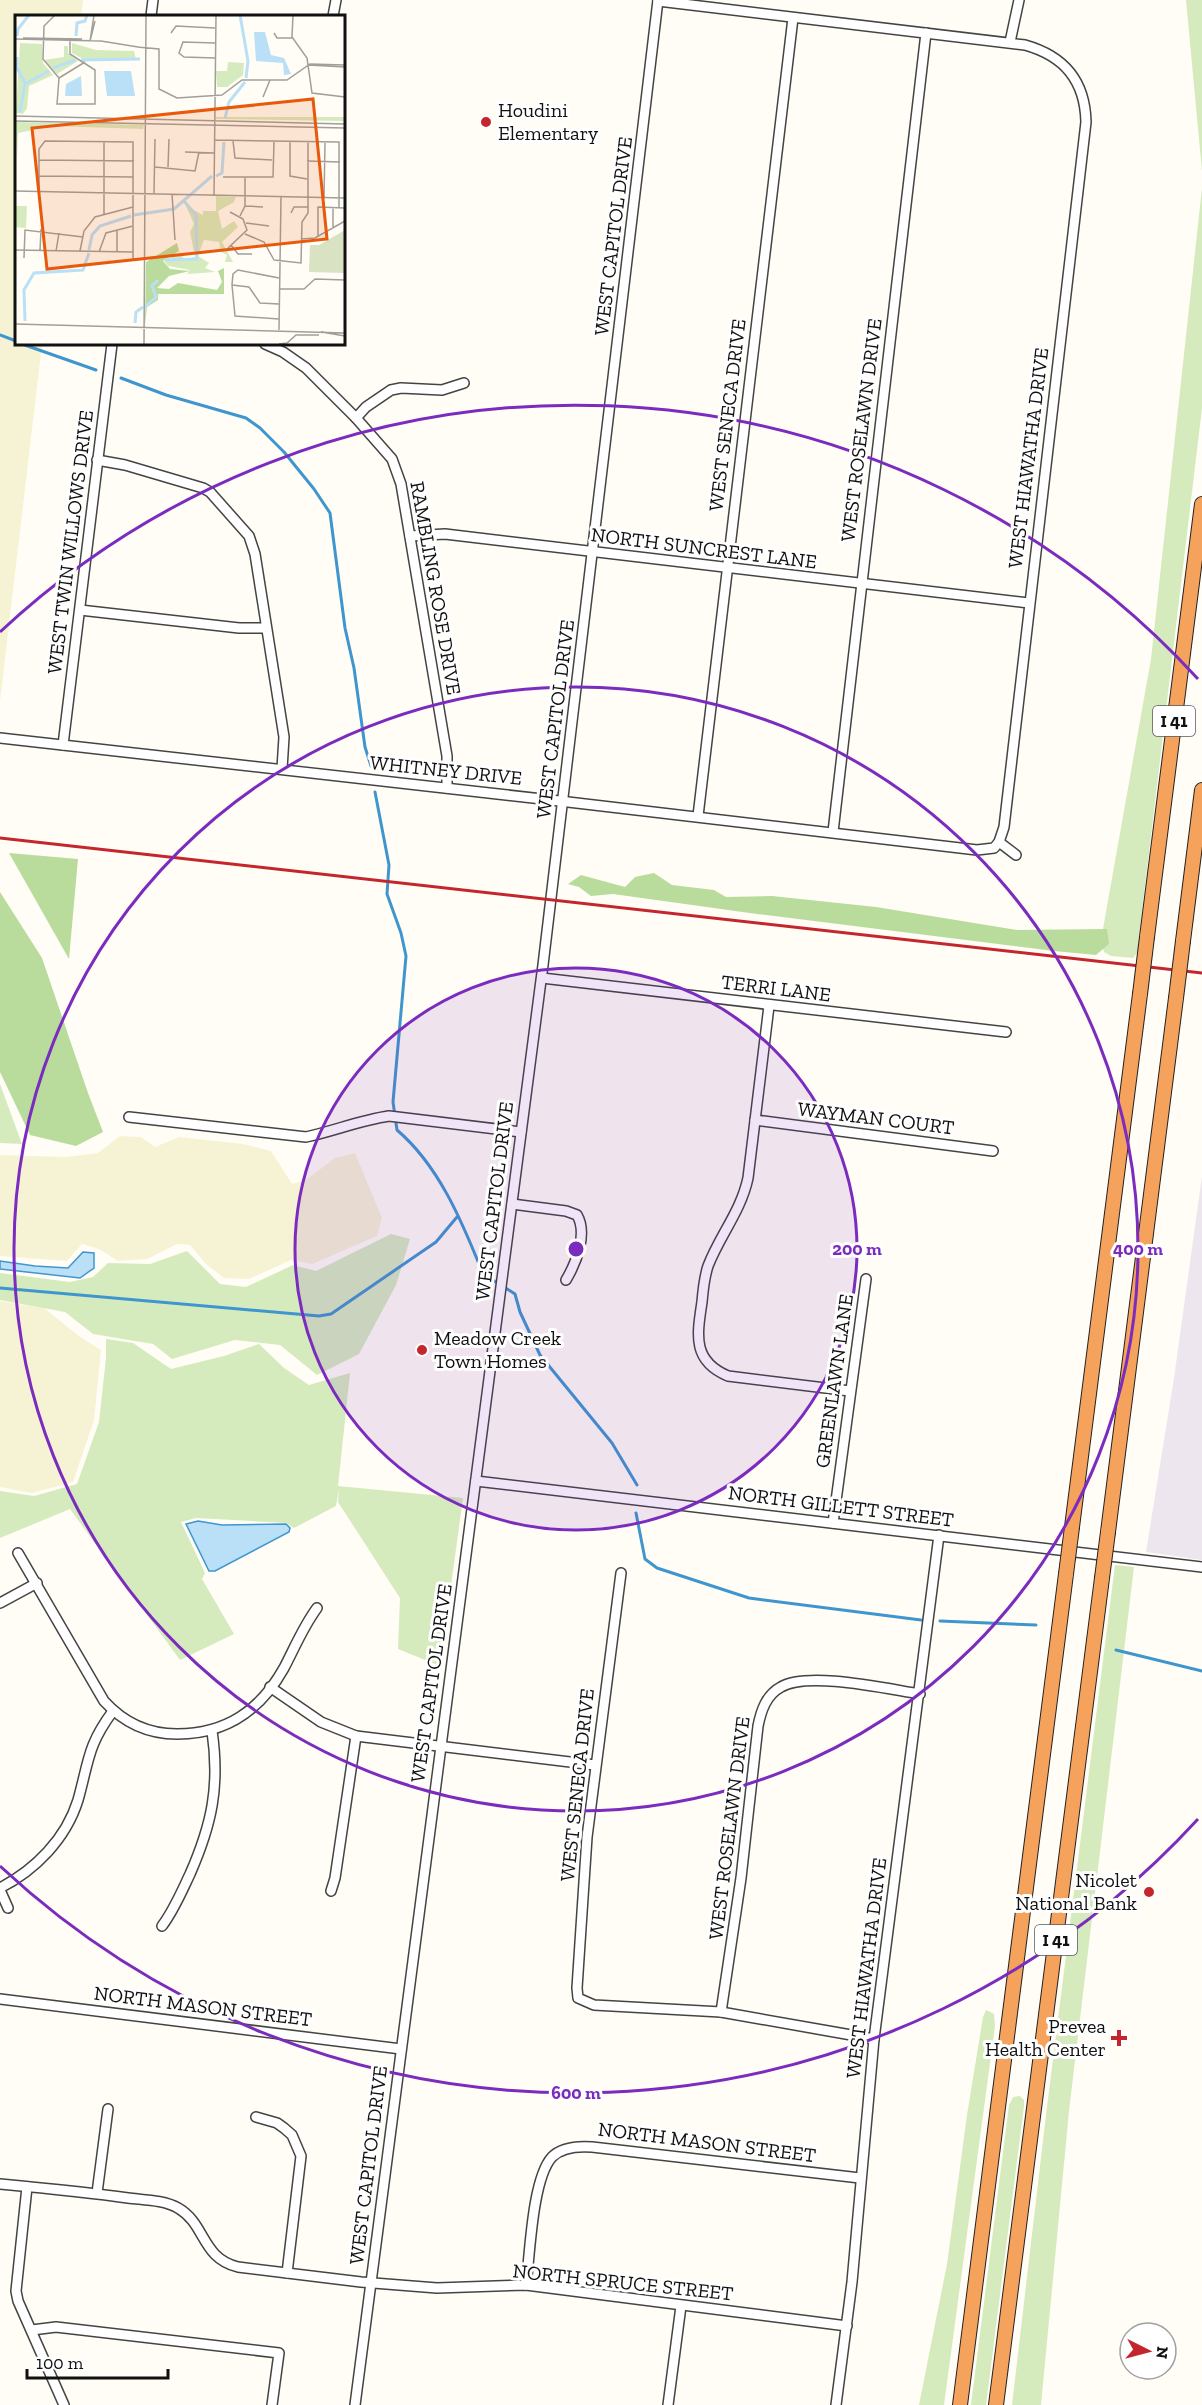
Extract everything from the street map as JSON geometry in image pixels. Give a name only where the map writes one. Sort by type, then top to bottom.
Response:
[{"type":"highway","name":"I 41","points":[[960,2405],[1202,504]]},
{"type":"highway","name":"I 41","points":[[996,2405],[1202,790]]},
{"type":"street","points":[[151,15],[153,0]]},
{"type":"street","points":[[333,15],[336,0]]},
{"type":"street","points":[[658,0],[793,18],[1010,42],[1019,0]]},
{"type":"street","name":"WEST CAPITOL DRIVE","points":[[355,2405],[542,978],[658,0]]},
{"type":"street","name":"WEST SENECA DRIVE","points":[[698,816],[793,18]]},
{"type":"street","name":"WEST ROSELAWN DRIVE","points":[[833,832],[926,33]]},
{"type":"street","name":"WEST HIAWATHA DRIVE","points":[[997,845],[1004,827],[1086,122],[1083,96],[1071,74],[1058,59],[1048,52],[1010,42]]},
{"type":"street","name":"WEST TWIN WILLOWS DRIVE","points":[[63,745],[112,345]]},
{"type":"street","name":"RAMBLING ROSE DRIVE","points":[[268,345],[283,351],[300,363],[356,418],[392,459],[401,484],[447,756],[447,788]]},
{"type":"street","points":[[356,418],[366,407],[391,390],[401,388],[442,390],[464,383]]},
{"type":"street","points":[[97,460],[125,465],[203,488],[219,499],[249,536],[284,737],[282,770]]},
{"type":"street","name":"NORTH SUNCREST LANE","points":[[410,536],[445,534],[861,585],[1029,603]]},
{"type":"street","points":[[80,610],[239,628],[266,628]]},
{"type":"street","name":"WHITNEY DRIVE","points":[[0,738],[698,816],[977,850],[997,845]]},
{"type":"street","points":[[997,845],[1016,855]]},
{"type":"street","name":"TERRI LANE","points":[[542,978],[1006,1032]]},
{"type":"street","points":[[770,1006],[746,1190],[713,1257],[705,1281],[698,1330],[701,1353],[712,1367],[728,1376],[850,1391]]},
{"type":"street","points":[[129,1117],[306,1137],[389,1116],[521,1132]]},
{"type":"street","name":"WAYMAN COURT","points":[[755,1120],[993,1151]]},
{"type":"street","points":[[512,1204],[566,1211],[577,1215],[581,1228],[577,1263],[566,1280]]},
{"type":"street","name":"GREENLAWN LANE","points":[[833,1523],[866,1279]]},
{"type":"street","name":"NORTH GILLETT STREET","points":[[476,1481],[1202,1567]]},
{"type":"street","name":"WEST HIAWATHA DRIVE","points":[[836,2405],[847,2326],[874,2039],[939,1535]]},
{"type":"street","points":[[18,1553],[94,1686],[113,1711],[129,1722],[153,1732],[188,1734],[212,1731],[248,1712],[284,1667],[304,1625],[317,1608]]},
{"type":"street","name":"WEST SENECA DRIVE","points":[[621,1573],[587,1837],[577,1994],[581,2001],[594,2005],[721,2012]]},
{"type":"street","points":[[0,1603],[37,1583]]},
{"type":"street","name":"WEST ROSELAWN DRIVE","points":[[721,2012],[741,1878],[758,1726],[763,1707],[774,1692],[798,1681],[825,1681],[920,1694]]},
{"type":"street","points":[[270,1687],[321,1722],[356,1736],[595,1765]]},
{"type":"street","points":[[8,1908],[0,1889],[32,1868],[64,1831],[78,1800],[91,1747],[98,1731],[113,1711]]},
{"type":"street","points":[[162,1926],[178,1900],[212,1816],[216,1777],[212,1731]]},
{"type":"street","points":[[331,1890],[335,1878],[356,1736]]},
{"type":"street","name":"NORTH MASON STREET","points":[[0,1999],[401,2049]]},
{"type":"street","points":[[721,2012],[874,2039]]},
{"type":"street","points":[[97,2193],[108,2109]]},
{"type":"street","points":[[256,2117],[277,2123],[284,2128],[292,2135],[301,2156],[287,2273]]},
{"type":"street","name":"NORTH MASON STREET","points":[[526,2285],[543,2172],[552,2157],[568,2148],[592,2146],[860,2178]]},
{"type":"street","name":"NORTH SPRUCE STREET","points":[[0,2184],[97,2193],[160,2202],[176,2207],[192,2220],[211,2252],[227,2264],[287,2273],[446,2289],[526,2285],[847,2326]]},
{"type":"street","points":[[27,2187],[16,2281],[18,2301],[64,2405]]},
{"type":"street","points":[[668,2405],[681,2306]]},
{"type":"street","points":[[32,2330],[46,2326],[279,2353],[272,2405]]},
{"type":"shaded area","points":[[0,0],[83,0],[81,15],[15,15],[15,345],[42,345],[0,701]]},
{"type":"shaded area","points":[[120,1136],[141,1137],[155,1147],[179,1137],[243,1144],[271,1151],[292,1184],[306,1180],[335,1158],[355,1153],[382,1218],[377,1236],[312,1264],[291,1260],[249,1279],[224,1278],[206,1264],[190,1245],[177,1244],[147,1259],[118,1261],[99,1249],[82,1244],[67,1261],[0,1256],[0,1155],[66,1157],[98,1153]]},
{"type":"shaded area","points":[[1202,1176],[1202,1560],[1146,1552],[1174,1378]]},
{"type":"shaded area","points":[[0,1301],[44,1308],[80,1337],[101,1350],[94,1420],[73,1482],[32,1493],[0,1487]]},
{"type":"green space","points":[[1186,0],[1202,0],[1202,171]]},
{"type":"green space","points":[[1202,188],[1202,408],[1137,953],[1133,958],[1111,956],[1104,952],[1101,940],[1151,659]]},
{"type":"green space","points":[[9,853],[78,859],[69,959]]},
{"type":"green space","points":[[654,873],[672,885],[714,890],[726,897],[772,896],[876,907],[1017,930],[1107,929],[1109,944],[1096,955],[1054,951],[613,894],[591,896],[579,887],[568,884],[581,875],[625,887],[635,877]]},
{"type":"green space","points":[[0,892],[42,958],[103,1132],[76,1146],[30,1135],[0,1072]]},
{"type":"green space","points":[[0,1084],[22,1144],[0,1143]]},
{"type":"green space","points":[[391,1234],[410,1239],[396,1285],[359,1354],[317,1375],[280,1345],[235,1340],[172,1359],[153,1344],[93,1334],[65,1312],[0,1300],[0,1273],[70,1282],[93,1277],[108,1263],[150,1264],[187,1251],[220,1284],[246,1287],[293,1265],[316,1271]]},
{"type":"green space","points":[[106,1339],[133,1343],[171,1369],[224,1356],[259,1344],[284,1368],[309,1385],[350,1373],[338,1486],[463,1498],[440,1666],[398,1649],[400,1598],[338,1502],[339,1489],[336,1506],[294,1528],[286,1523],[196,1518],[181,1522],[205,1573],[202,1579],[234,1634],[180,1660],[70,1509],[0,1538],[0,1491],[34,1496],[77,1484],[99,1422]]},
{"type":"green space","points":[[1115,1565],[1134,1567],[1069,2111],[1041,2405],[1012,2405],[1046,2115]]},
{"type":"green space","points":[[986,2010],[994,2014],[995,2026],[944,2405],[919,2405],[947,2264],[967,2115]]},
{"type":"green space","points":[[1020,2096],[1024,2100],[1024,2106],[986,2405],[971,2405],[1009,2105],[1013,2097]]},
{"type":"water","points":[[83,1252],[94,1253],[94,1268],[80,1278],[0,1269],[0,1261],[68,1268]]},
{"type":"water","points":[[198,1521],[222,1525],[286,1524],[290,1528],[289,1532],[215,1571],[209,1571],[186,1524]]},
{"type":"waterway","points":[[0,335],[15,341]]},
{"type":"waterway","points":[[25,345],[96,370]]},
{"type":"waterway","points":[[121,378],[166,395],[246,418],[260,428],[284,452],[330,513],[345,628],[354,668],[365,747],[371,766]]},
{"type":"waterway","points":[[375,792],[389,865],[387,894],[401,933],[406,956],[393,1102],[397,1130],[425,1159],[447,1194],[481,1269],[488,1277],[515,1294],[520,1312],[540,1355],[612,1443],[637,1485]]},
{"type":"waterway","points":[[0,1288],[319,1316],[331,1314],[436,1242],[457,1217]]},
{"type":"waterway","points":[[636,1513],[645,1559],[657,1568],[749,1598],[921,1620]]},
{"type":"waterway","points":[[940,1621],[1036,1625]]},
{"type":"waterway","points":[[1116,1650],[1202,1671]]},
{"type":"railway","points":[[0,838],[1202,973]]},
{"type":"place","name":"Houdini Elementary","points":[[486,122]]},
{"type":"place","name":"Meadow Creek Town Homes","points":[[422,1350]]},
{"type":"place","name":"Nicolet National Bank","points":[[1149,1892]]},
{"type":"place","name":"Prevea Health Center","points":[[1119,2038]]}]
